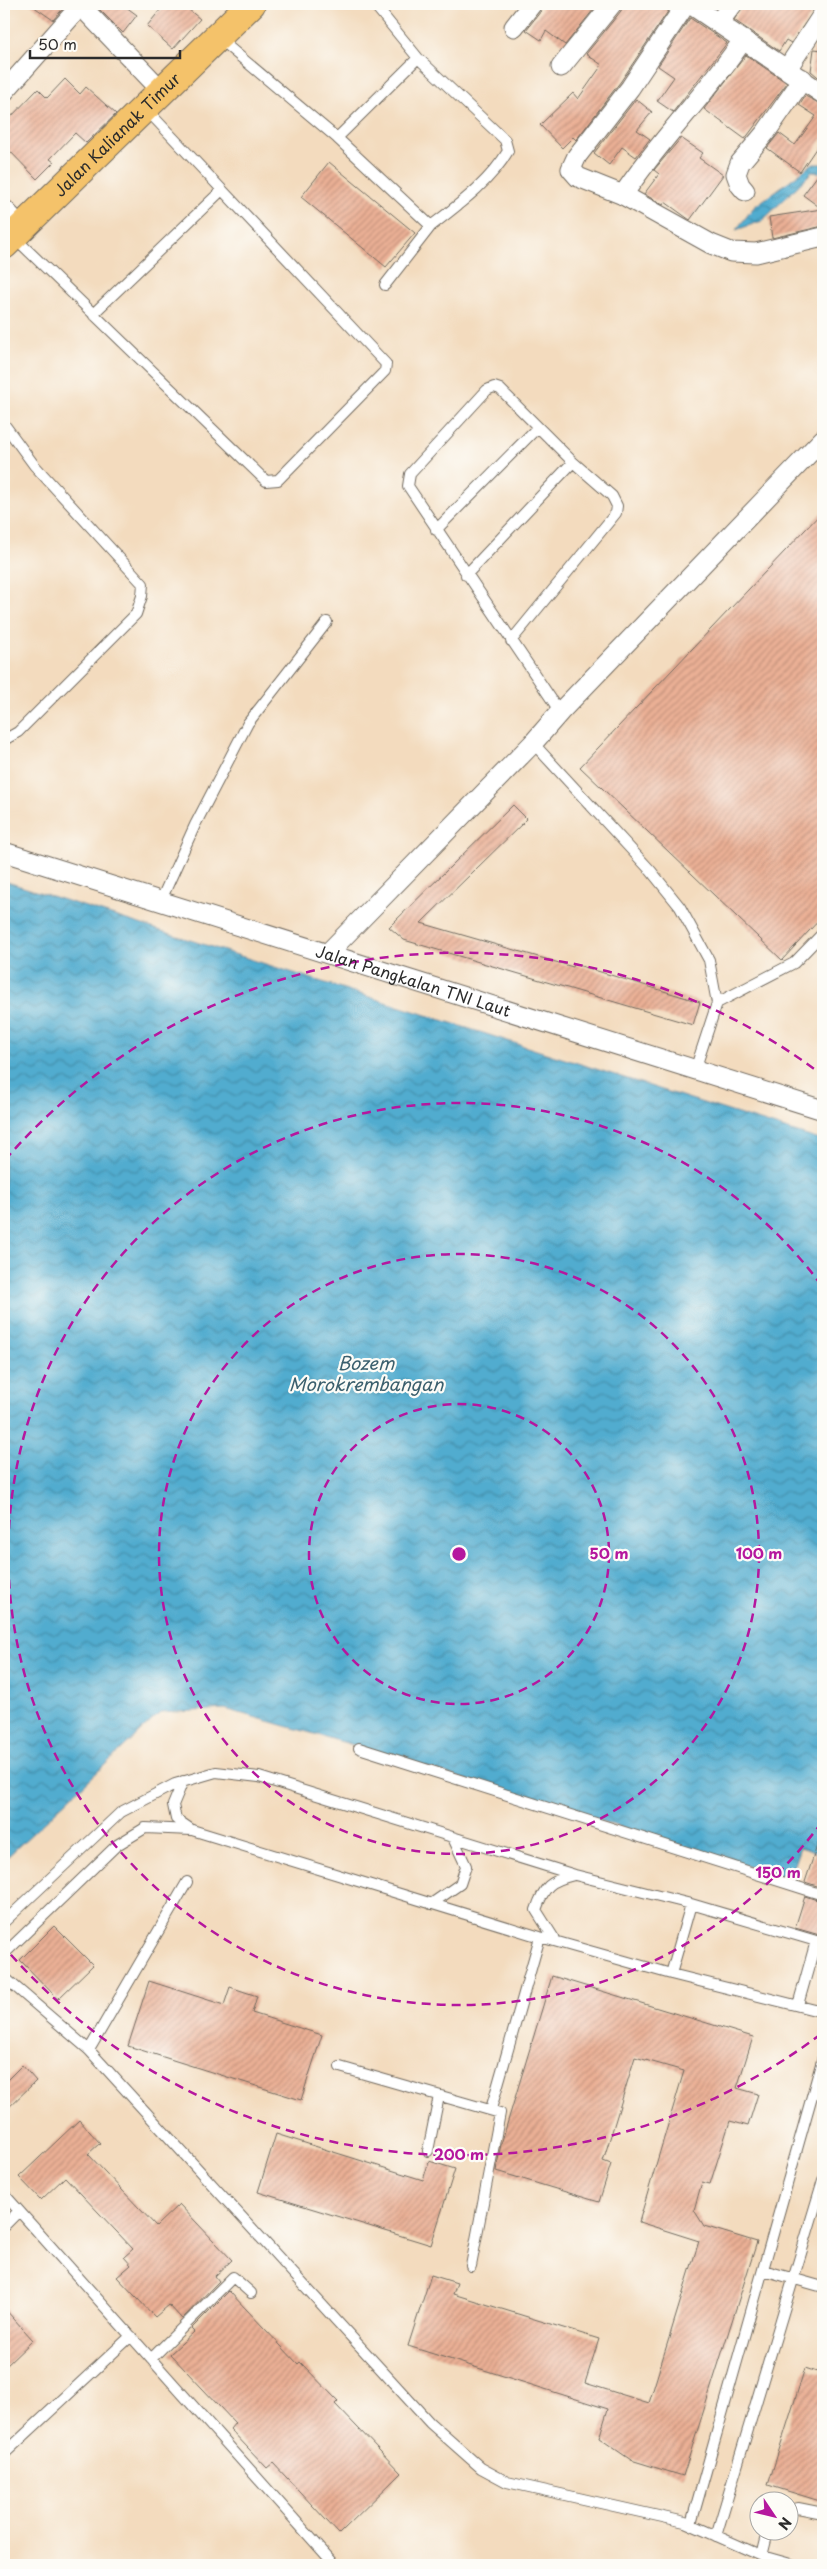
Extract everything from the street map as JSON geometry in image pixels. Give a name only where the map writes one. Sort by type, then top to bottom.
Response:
[{"type":"highway","name":"Jalan Kalianak Timur","points":[[10,229],[153,99],[251,4]]},
{"type":"street","points":[[514,27],[532,4]]},
{"type":"street","points":[[561,67],[612,4]]},
{"type":"street","points":[[823,94],[787,68],[688,4],[630,88],[572,165],[573,171],[578,177],[623,196],[711,244],[731,252],[756,253],[823,237]]},
{"type":"street","points":[[718,23],[733,4]]},
{"type":"street","points":[[4,92],[82,5],[153,99]]},
{"type":"street","points":[[787,68],[823,14]]},
{"type":"street","points":[[623,196],[644,164],[707,91],[742,40]]},
{"type":"street","points":[[745,191],[740,186],[736,174],[740,162],[766,132],[803,79]]},
{"type":"street","points":[[328,953],[533,743],[560,712],[823,439]]},
{"type":"street","name":"Jalan Pangkalan TNI Laut","points":[[4,852],[823,1110]]},
{"type":"lane","points":[[374,4],[418,58],[505,140],[508,151],[502,162],[463,200],[431,226],[386,285]]},
{"type":"lane","points":[[217,38],[337,138],[431,226]]},
{"type":"lane","points":[[337,138],[418,58]]},
{"type":"lane","points":[[10,229],[93,314],[266,481],[278,480],[385,371],[386,364],[222,190],[153,99]]},
{"type":"lane","points":[[93,314],[222,190]]},
{"type":"lane","points":[[511,641],[616,513],[617,506],[612,496],[573,462],[500,389],[494,387],[487,390],[407,479],[408,486],[466,575],[511,641],[560,712]]},
{"type":"lane","points":[[4,424],[34,465],[143,584],[142,596],[136,614],[18,732],[4,740]]},
{"type":"lane","points":[[436,530],[538,427]]},
{"type":"lane","points":[[466,575],[573,462]]},
{"type":"lane","points":[[161,900],[195,825],[248,723],[327,622]]},
{"type":"lane","points":[[533,743],[650,871],[680,907],[709,960],[717,1003],[695,1070]]},
{"type":"lane","points":[[717,1003],[794,963],[823,933]]},
{"type":"lane","points":[[360,1748],[823,1895]]},
{"type":"lane","points":[[4,1922],[121,1812],[183,1781],[216,1772],[259,1777],[575,1875],[691,1904],[820,1942],[798,2005]]},
{"type":"lane","points":[[183,1781],[174,1805],[176,1820],[192,1830]]},
{"type":"lane","points":[[4,1953],[117,1845],[145,1828],[192,1830],[540,1937],[671,1974],[823,2012]]},
{"type":"lane","points":[[431,1904],[460,1884],[466,1866],[453,1838]]},
{"type":"lane","points":[[555,1940],[536,1910],[541,1894],[554,1880],[575,1875]]},
{"type":"lane","points":[[89,2050],[187,1882]]},
{"type":"lane","points":[[671,1974],[691,1904]]},
{"type":"lane","points":[[491,2109],[540,1937]]},
{"type":"lane","points":[[4,1977],[89,2050],[430,2423],[481,2468],[507,2482],[691,2524],[762,2556],[794,2565]]},
{"type":"lane","points":[[691,2524],[823,2057]]},
{"type":"lane","points":[[340,2067],[500,2113],[471,2266]]},
{"type":"lane","points":[[428,2151],[439,2096]]},
{"type":"lane","points":[[716,2536],[792,2277],[823,2180]]},
{"type":"lane","points":[[4,2194],[335,2565]]},
{"type":"lane","points":[[4,2226],[20,2211]]},
{"type":"lane","points":[[763,2270],[823,2287]]},
{"type":"lane","points":[[151,2359],[233,2277],[251,2293]]},
{"type":"lane","points":[[4,2454],[130,2336]]},
{"type":"lane","points":[[800,2508],[823,2513]]},
{"type":"lane","points":[[762,2556],[766,2542]]},
{"type":"water","points":[[812,164],[823,164],[823,173],[812,172],[762,221],[736,230],[754,207]]},
{"type":"water","name":"Bozem Morokrembangan","points":[[4,881],[823,1141],[823,1855],[800,1847],[789,1879],[350,1744],[225,1709],[160,1713],[4,1860]]},
{"type":"building","points":[[30,4],[67,4],[53,20]]},
{"type":"building","points":[[94,4],[122,4],[137,15],[123,33]]},
{"type":"building","points":[[165,4],[182,4],[200,19],[173,49],[147,26]]},
{"type":"building","points":[[543,4],[598,4],[565,45],[546,31],[541,40],[526,30],[541,11]]},
{"type":"building","points":[[623,4],[673,4],[621,81],[576,140],[573,137],[562,148],[540,125],[573,93],[578,99],[602,65],[586,54],[621,11]]},
{"type":"building","points":[[744,4],[819,4],[791,43],[786,40],[779,51],[734,20]]},
{"type":"building","points":[[690,18],[727,43],[673,112],[657,101],[674,77],[658,66]]},
{"type":"building","points":[[814,49],[823,50],[823,81],[811,71]]},
{"type":"building","points":[[746,55],[787,83],[745,139],[704,109]]},
{"type":"building","points":[[65,79],[80,94],[86,87],[116,114],[86,143],[75,133],[50,159],[54,162],[37,179],[4,145],[4,124],[38,89],[47,98]]},
{"type":"building","points":[[805,96],[823,105],[823,138],[800,172],[767,148],[779,133],[795,145],[816,116],[799,105]]},
{"type":"building","points":[[636,99],[652,112],[637,130],[650,139],[636,157],[622,147],[609,165],[594,153]]},
{"type":"building","points":[[681,138],[703,153],[699,158],[723,175],[690,220],[665,202],[663,205],[644,194],[659,174],[654,170]]},
{"type":"building","points":[[329,162],[415,233],[386,267],[301,197]]},
{"type":"building","points":[[823,168],[823,226],[772,238],[769,217],[822,209],[803,195]]},
{"type":"building","points":[[823,511],[823,916],[782,960],[580,767]]},
{"type":"building","points":[[513,805],[527,819],[421,923],[573,967],[574,964],[700,1002],[693,1025],[404,940],[389,927]]},
{"type":"building","points":[[820,1837],[823,1838],[823,1888],[805,1882]]},
{"type":"building","points":[[805,1896],[823,1902],[823,1936],[795,1928]]},
{"type":"building","points":[[54,1926],[93,1965],[58,1999],[20,1960]]},
{"type":"building","points":[[552,1976],[753,2037],[737,2088],[758,2094],[748,2126],[730,2121],[710,2184],[702,2182],[694,2210],[704,2226],[757,2242],[683,2476],[631,2460],[599,2438],[608,2409],[408,2346],[431,2275],[457,2283],[453,2294],[599,2339],[585,2383],[649,2403],[699,2241],[639,2222],[684,2071],[635,2057],[603,2161],[611,2164],[599,2202],[496,2171],[501,2144]]},
{"type":"building","points":[[149,1981],[224,2005],[230,1987],[257,1996],[252,2013],[322,2035],[301,2100],[128,2046]]},
{"type":"building","points":[[22,2065],[36,2081],[4,2112],[4,2083]]},
{"type":"building","points":[[79,2120],[100,2143],[88,2154],[156,2226],[179,2204],[232,2260],[215,2276],[219,2281],[182,2319],[169,2305],[155,2317],[117,2277],[131,2265],[124,2257],[133,2249],[65,2177],[41,2200],[19,2177]]},
{"type":"building","points":[[276,2134],[423,2180],[429,2161],[455,2169],[431,2245],[258,2192]]},
{"type":"building","points":[[229,2291],[298,2364],[300,2362],[338,2401],[335,2404],[401,2473],[339,2534],[273,2463],[267,2468],[230,2429],[235,2423],[170,2354],[194,2332],[191,2329]]},
{"type":"building","points":[[4,2308],[33,2340],[4,2368]]},
{"type":"building","points":[[805,2368],[823,2374],[823,2502],[800,2495],[800,2492],[791,2492],[768,2485]]}]
